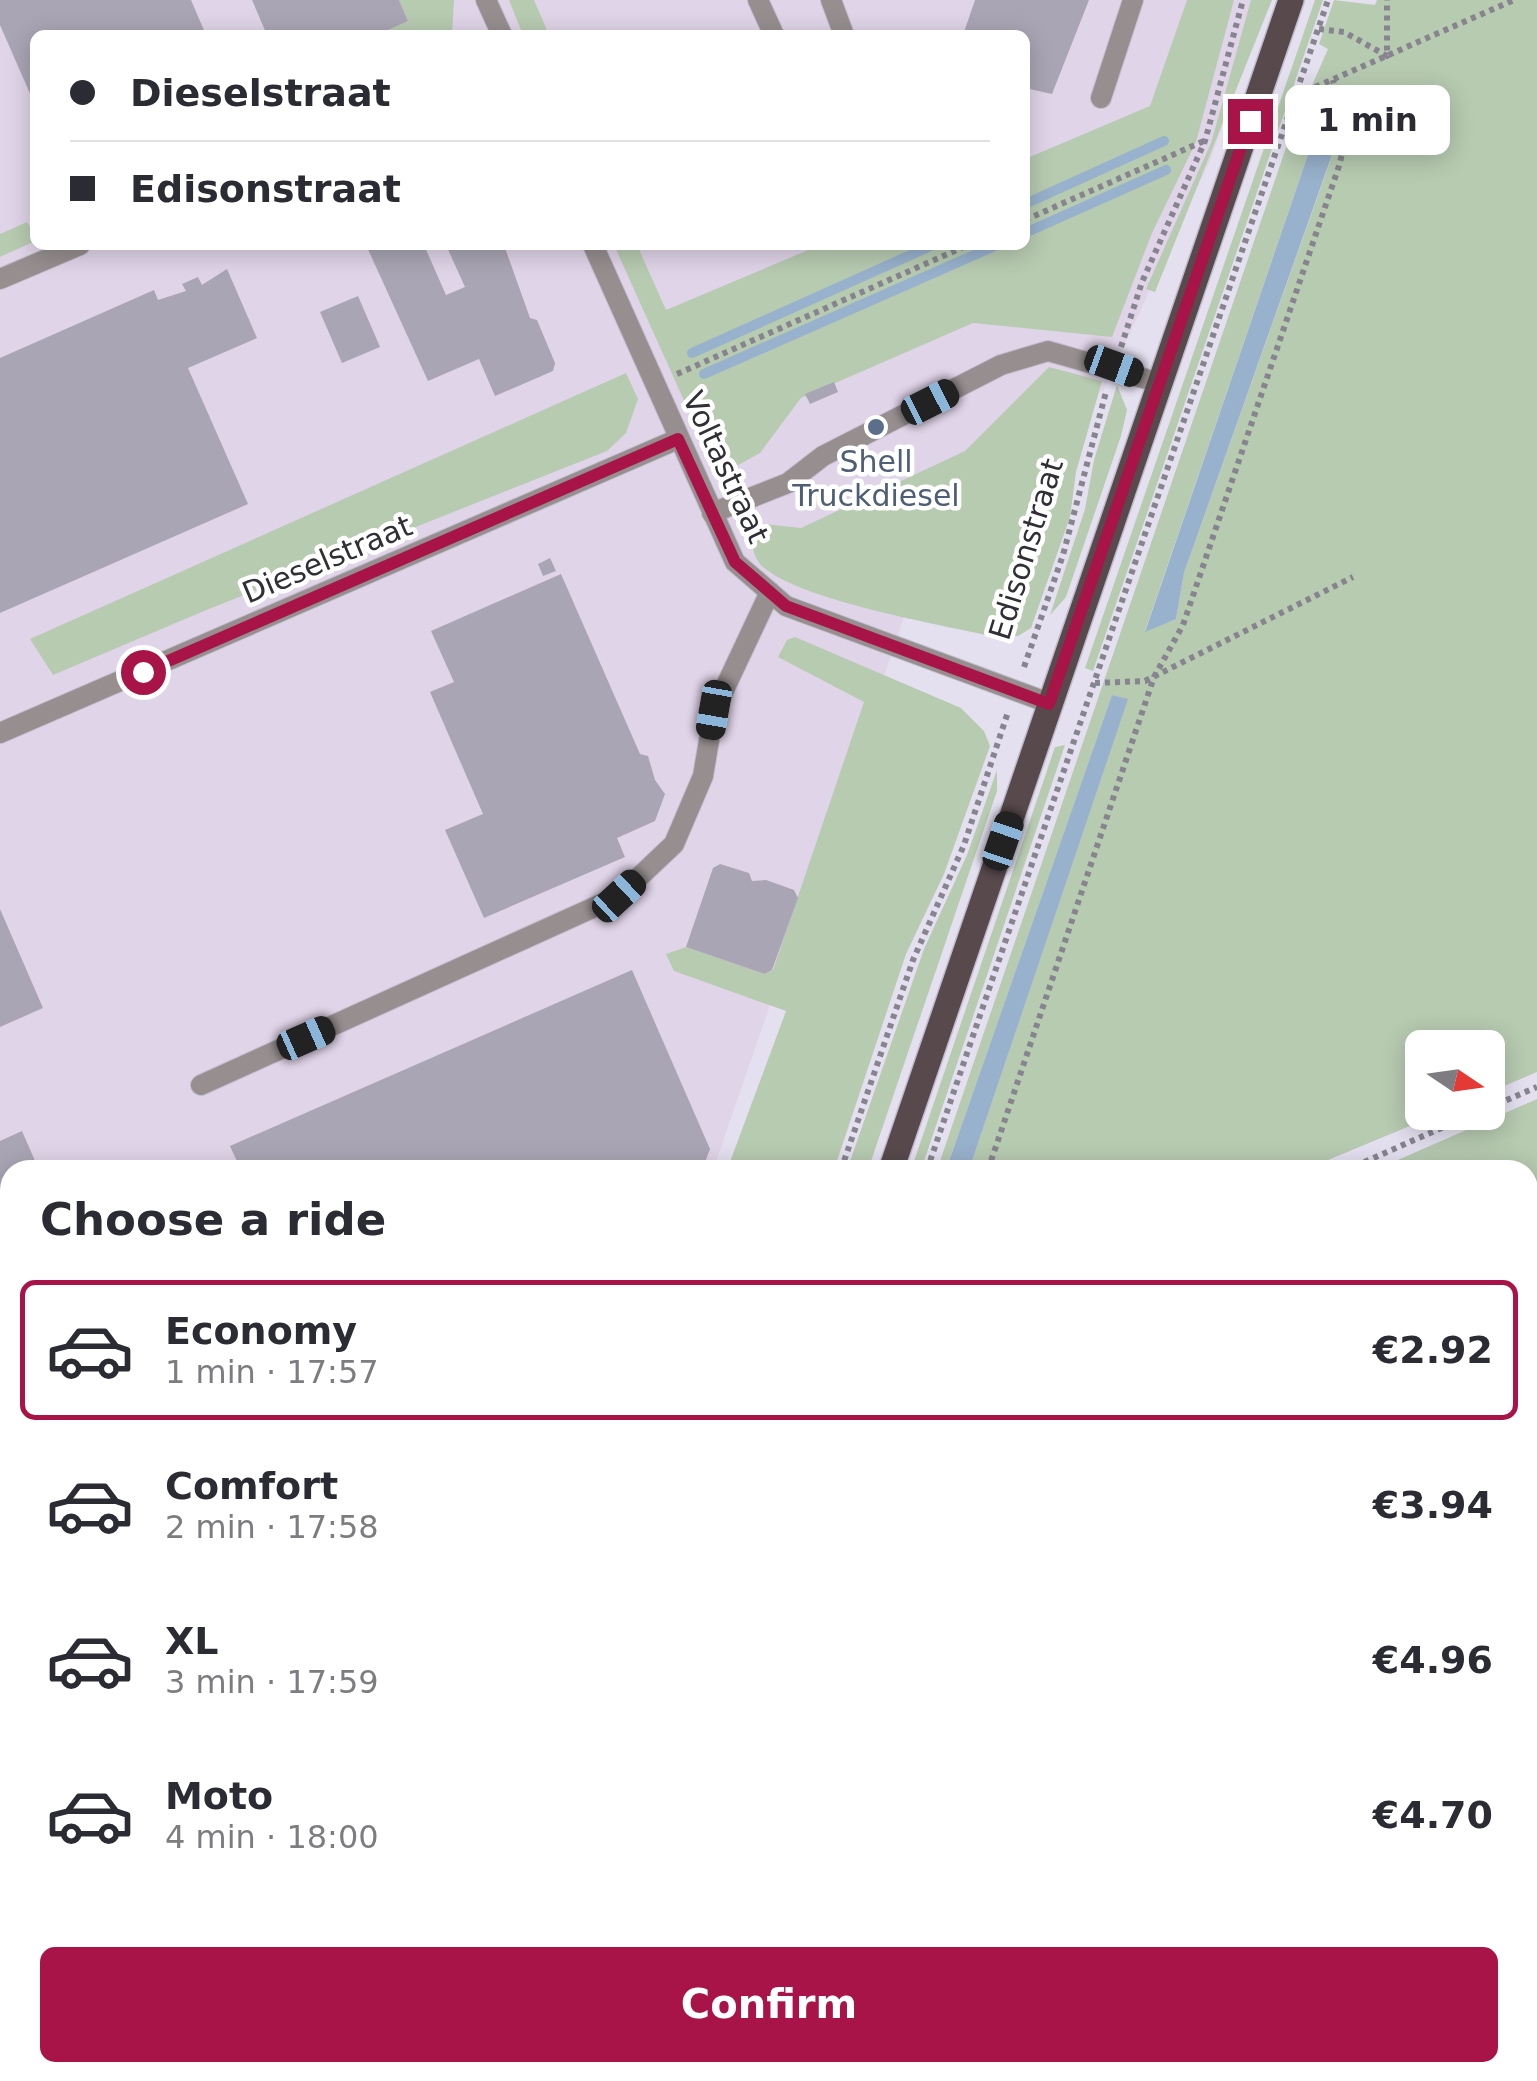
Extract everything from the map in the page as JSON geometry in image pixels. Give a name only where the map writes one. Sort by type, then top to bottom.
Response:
[{"type":"main road","points":[[894,1160],[1291,0]]},
{"type":"street","points":[[486,0],[500,30]]},
{"type":"street","points":[[758,0],[772,30]]},
{"type":"street","points":[[830,0],[842,30]]},
{"type":"street","points":[[1101,98],[1133,0]]},
{"type":"street","points":[[0,279],[68,250]]},
{"type":"street","name":"Voltastraat","points":[[595,250],[735,562],[786,606],[1049,704]]},
{"type":"street","points":[[712,514],[788,483],[823,456],[1001,366],[1048,351],[1114,366],[1160,383]]},
{"type":"street","name":"Dieselstraat","points":[[0,734],[678,439]]},
{"type":"street","points":[[201,1085],[619,896],[674,844],[703,776],[714,710],[770,592]]},
{"type":"path","name":"Edisonstraat","points":[[844,1160],[918,946],[964,845],[1063,555],[1114,366],[1142,282],[1205,141],[1243,0]]},
{"type":"path","points":[[930,1160],[1328,0]]},
{"type":"path","points":[[1387,0],[1387,56]]},
{"type":"path","points":[[1262,84],[1298,96],[1514,0]]},
{"type":"path","points":[[1319,29],[1344,32],[1387,56]]},
{"type":"path","points":[[991,1160],[1154,677],[1183,624],[1339,166],[1347,134],[1333,80]]},
{"type":"path","points":[[1030,218],[1205,141]]},
{"type":"path","points":[[654,384],[957,250]]},
{"type":"path","points":[[1060,671],[1094,683],[1154,677],[1354,578]]},
{"type":"path","points":[[1505,1101],[1537,1087]]},
{"type":"path","points":[[1369,1160],[1437,1130]]},
{"type":"shaded area","points":[[0,0],[1263,0],[1212,156],[1103,391],[1014,426],[927,551],[716,1160],[0,1160]]},
{"type":"green space","points":[[399,0],[454,0],[452,30],[388,30],[408,21]]},
{"type":"green space","points":[[509,0],[534,0],[547,30],[521,30]]},
{"type":"green space","points":[[1187,0],[1234,0],[1196,142],[1152,233],[1112,337],[973,323],[801,398],[760,453],[718,476],[616,250],[639,250],[666,310],[808,250],[1030,250],[1030,157],[1150,106]]},
{"type":"green space","points":[[1251,0],[1272,0],[1155,292],[1146,289],[1211,143]]},
{"type":"green space","points":[[1315,0],[1323,0],[1093,671],[1085,668]]},
{"type":"green space","points":[[1334,0],[1375,5],[1377,0],[1537,0],[1537,1072],[1505,1086],[1505,1030],[1405,1030],[1405,1128],[1328,1160],[972,1160],[1127,700],[1112,695],[949,1160],[940,1160],[1291,133],[1328,49],[1319,44]],"holes":[[[1312,143],[1333,153],[1184,573],[1176,619],[1145,631]]]},
{"type":"green space","points":[[27,222],[30,243],[0,257],[0,234]]},
{"type":"green space","points":[[1049,367],[1102,381],[1076,472],[1070,517],[1031,628],[1018,636],[995,637],[872,610],[779,578],[757,560],[752,544],[764,524],[801,528],[965,451]]},
{"type":"green space","points":[[626,373],[638,399],[626,433],[607,451],[53,675],[30,639]]},
{"type":"green space","points":[[1117,385],[1127,410],[1121,436],[1066,597],[1050,615],[1085,509],[1094,460]]},
{"type":"green space","points":[[795,637],[961,708],[984,731],[990,746],[944,874],[906,954],[837,1160],[731,1160],[786,1011],[674,971],[666,954],[686,947],[765,974],[773,970],[864,702],[778,657],[787,640]]},
{"type":"green space","points":[[1065,745],[924,1160],[914,1160],[1055,747]]},
{"type":"green space","points":[[997,770],[997,791],[871,1160],[850,1160],[924,949],[967,855]]},
{"type":"green space","points":[[1537,1099],[1537,1160],[1398,1160],[1466,1130],[1505,1130],[1505,1113]]},
{"type":"water","points":[[1312,143],[1333,152],[1184,573],[1176,619],[1145,632]]},
{"type":"water","points":[[1112,695],[1128,699],[972,1160],[949,1160]]},
{"type":"building","points":[[0,0],[191,0],[204,30],[30,30],[30,94],[0,25]]},
{"type":"building","points":[[252,0],[399,0],[408,21],[388,30],[265,30]]},
{"type":"building","points":[[975,0],[1089,0],[1052,94],[1030,89],[1030,30],[965,30]]},
{"type":"building","points":[[368,250],[426,250],[446,295],[465,287],[448,250],[506,250],[530,318],[537,320],[555,363],[553,371],[495,396],[479,359],[428,381]]},
{"type":"building","points":[[227,269],[257,338],[188,368],[248,504],[0,613],[0,358],[154,290],[158,300],[186,291],[182,284],[198,277],[202,285]]},
{"type":"building","points":[[358,296],[380,347],[342,363],[320,312]]},
{"type":"building","points":[[834,382],[838,392],[810,404],[805,394]]},
{"type":"building","points":[[550,558],[556,571],[543,576],[538,564]]},
{"type":"building","points":[[561,574],[640,754],[648,756],[655,780],[665,794],[655,821],[617,838],[625,857],[484,918],[445,830],[483,814],[430,692],[454,682],[431,631]]},
{"type":"building","points":[[720,864],[749,873],[752,881],[766,880],[794,890],[798,898],[772,970],[765,974],[686,947],[713,868]]},
{"type":"building","points":[[0,909],[43,1008],[0,1027]]},
{"type":"building","points":[[632,970],[710,1149],[706,1160],[236,1160],[230,1146]]},
{"type":"building","points":[[22,1131],[35,1160],[0,1160],[0,1141]]},
{"type":"waterway","points":[[1030,202],[1164,141]]},
{"type":"waterway","points":[[1030,231],[1166,170]]},
{"type":"waterway","points":[[692,353],[922,250]]},
{"type":"waterway","points":[[704,374],[986,250]]},
{"type":"place","name":"Shell Truckdiesel","points":[[876,427]]},
{"type":"route","points":[[143,672],[678,439],[735,562],[786,606],[1049,704],[1250,121]]}]
